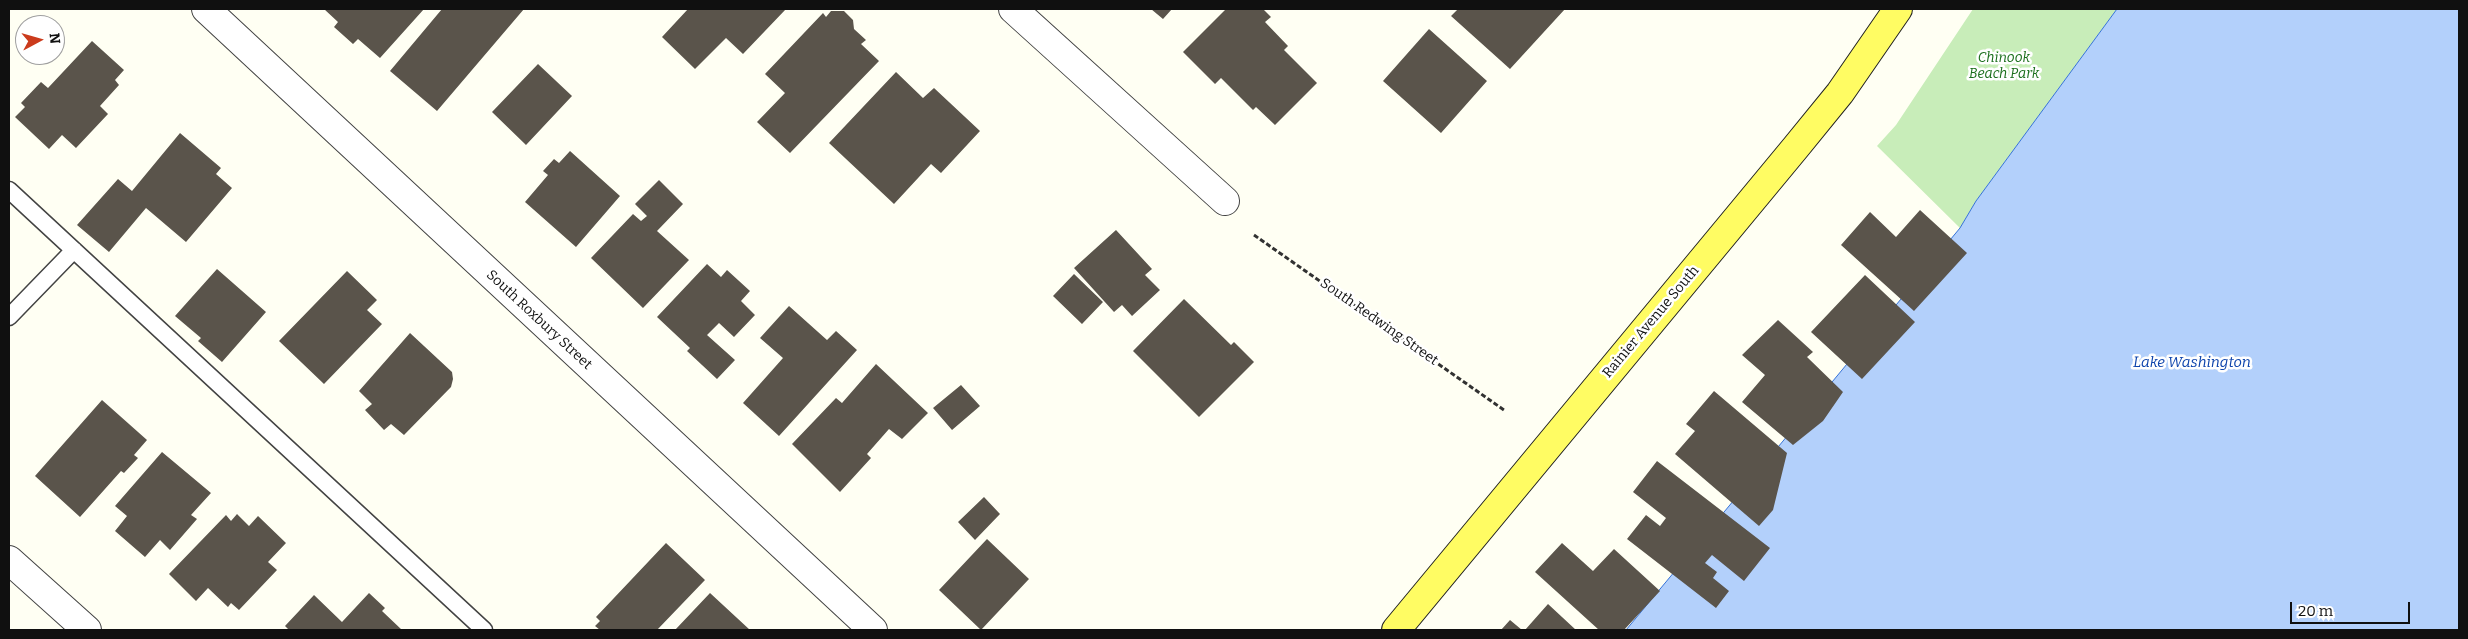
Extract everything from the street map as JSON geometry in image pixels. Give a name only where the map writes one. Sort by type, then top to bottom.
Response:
[{"type":"main road","name":"Rainier Avenue South","points":[[1396,630],[1840,93],[1898,9]]},
{"type":"street","name":"South Roxbury Street","points":[[206,9],[873,630]]},
{"type":"street","points":[[1014,9],[1225,201]]},
{"type":"street","points":[[9,560],[87,630]]},
{"type":"lane","points":[[9,190],[484,630]]},
{"type":"lane","points":[[9,318],[74,250]]},
{"type":"path","name":"South Redwing Street","points":[[1254,234],[1504,410]]},
{"type":"green space","name":"Chinook Beach Park","points":[[1973,9],[2117,9],[1976,201],[1960,228],[1877,146],[1896,125]]},
{"type":"water","name":"Lake Washington","points":[[2117,9],[2459,9],[2459,630],[1626,630],[1960,228],[1976,201]]},
{"type":"building","points":[[324,9],[424,9],[380,58],[358,39],[353,44],[334,27],[338,22]]},
{"type":"building","points":[[442,9],[524,9],[437,111],[390,71]]},
{"type":"building","points":[[688,9],[786,9],[743,54],[726,38],[695,69],[662,37]]},
{"type":"building","points":[[1151,9],[1172,9],[1163,19]]},
{"type":"building","points":[[1226,9],[1263,9],[1271,17],[1265,22],[1288,46],[1284,50],[1317,83],[1275,125],[1256,107],[1253,110],[1221,78],[1215,84],[1183,52]]},
{"type":"building","points":[[1458,9],[1565,9],[1510,69],[1451,16]]},
{"type":"building","points":[[831,11],[844,11],[853,20],[854,29],[866,40],[861,44],[879,61],[790,153],[757,122],[785,93],[765,74],[823,13],[826,17]]},
{"type":"building","points":[[1429,29],[1487,81],[1441,133],[1383,81]]},
{"type":"building","points":[[92,41],[124,70],[115,80],[119,85],[100,106],[108,114],[76,148],[62,135],[49,149],[15,117],[25,107],[21,103],[41,82],[48,88]]},
{"type":"building","points":[[538,64],[572,96],[526,145],[492,112]]},
{"type":"building","points":[[896,72],[923,98],[934,88],[980,131],[941,173],[931,164],[894,204],[829,143]]},
{"type":"building","points":[[180,133],[221,168],[216,174],[232,188],[186,242],[146,208],[109,252],[77,225],[118,179],[132,191]]},
{"type":"building","points":[[570,151],[620,196],[576,247],[525,202],[548,175],[543,171],[554,159],[559,163]]},
{"type":"building","points":[[659,180],[683,204],[657,231],[689,260],[643,308],[591,258],[633,214],[641,221],[647,216],[635,204]]},
{"type":"building","points":[[1920,210],[1967,253],[1914,311],[1841,245],[1870,212],[1896,237]]},
{"type":"building","points":[[1116,230],[1152,269],[1145,275],[1160,290],[1132,316],[1122,305],[1114,312],[1074,268]]},
{"type":"building","points":[[707,264],[721,277],[727,270],[750,291],[741,301],[755,315],[734,337],[719,323],[707,335],[735,360],[717,379],[687,351],[690,348],[657,317]]},
{"type":"building","points":[[217,269],[266,312],[222,362],[198,341],[201,338],[175,316]]},
{"type":"building","points":[[347,271],[377,300],[367,310],[382,324],[324,384],[279,341]]},
{"type":"building","points":[[1074,274],[1103,302],[1082,324],[1053,296]]},
{"type":"building","points":[[1865,275],[1915,322],[1862,379],[1811,332]]},
{"type":"building","points":[[1184,299],[1231,345],[1234,342],[1254,362],[1199,417],[1133,351]]},
{"type":"building","points":[[789,306],[827,340],[836,331],[857,350],[779,436],[743,403],[783,358],[760,338]]},
{"type":"building","points":[[1778,320],[1813,352],[1807,357],[1843,392],[1823,421],[1793,445],[1742,402],[1765,375],[1742,355]]},
{"type":"building","points":[[410,333],[452,372],[453,379],[451,387],[404,435],[391,424],[384,430],[365,410],[372,404],[359,391]]},
{"type":"building","points":[[876,364],[928,413],[902,439],[889,429],[867,454],[871,458],[840,492],[792,444],[836,398],[842,403]]},
{"type":"building","points":[[961,385],[980,406],[952,430],[933,408]]},
{"type":"building","points":[[1714,391],[1787,453],[1773,510],[1759,526],[1675,454],[1695,431],[1686,424]]},
{"type":"building","points":[[102,400],[147,440],[134,455],[138,458],[124,473],[121,471],[80,517],[35,476]]},
{"type":"building","points":[[162,452],[211,493],[191,515],[197,519],[170,550],[160,540],[145,557],[115,531],[127,516],[115,506]]},
{"type":"building","points":[[1657,461],[1770,548],[1744,581],[1712,555],[1705,563],[1717,572],[1713,578],[1729,591],[1716,608],[1627,539],[1646,515],[1660,526],[1666,518],[1633,492]]},
{"type":"building","points":[[984,497],[1000,514],[975,540],[958,522]]},
{"type":"building","points":[[237,514],[249,526],[258,516],[286,543],[268,562],[277,570],[239,610],[231,603],[228,607],[208,588],[196,601],[169,574],[226,515],[231,521]]},
{"type":"building","points":[[987,539],[1029,579],[981,630],[939,590]]},
{"type":"building","points":[[666,543],[705,580],[657,630],[600,630],[595,626],[600,621],[596,617]]},
{"type":"building","points":[[1562,543],[1593,571],[1614,549],[1660,591],[1624,630],[1599,630],[1535,572]]},
{"type":"building","points":[[369,593],[385,608],[382,611],[402,630],[289,630],[285,626],[314,595],[342,622]]},
{"type":"building","points":[[710,593],[750,630],[675,630]]},
{"type":"building","points":[[1548,604],[1576,630],[1525,630]]},
{"type":"building","points":[[1510,620],[1522,630],[1501,630]]}]
